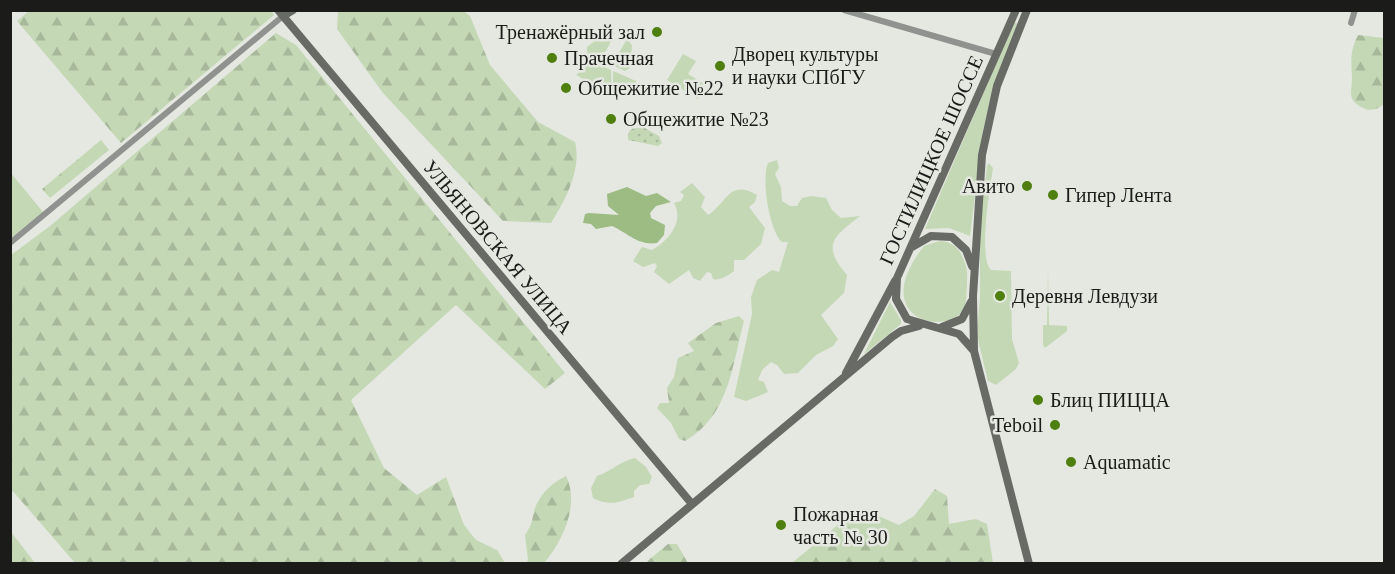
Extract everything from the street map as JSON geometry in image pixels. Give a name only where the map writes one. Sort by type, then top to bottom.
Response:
[{"type":"main road","name":"ГОСТИЛИЦКОЕ ШОССЕ","points":[[922,325],[907,319],[898,307],[897,278],[1016,10]]},
{"type":"main road","name":"ГОСТИЛИЦКОЕ ШОССЕ","points":[[1027,10],[997,86],[982,155],[973,296],[974,351],[1029,564]]},
{"type":"main road","name":"УЛЬЯНОВСКАЯ УЛИЦА","points":[[286,12],[694,502]]},
{"type":"main road","points":[[912,247],[931,236],[952,237],[966,250],[974,269]]},
{"type":"main road","points":[[843,377],[897,278]]},
{"type":"main road","points":[[941,327],[962,319],[967,313],[973,296]]},
{"type":"main road","points":[[621,564],[901,331],[922,325],[941,327],[959,334],[974,351]]},
{"type":"street","points":[[844,10],[872,14],[996,54]]},
{"type":"street","points":[[1351,23],[1355,10]]},
{"type":"street","points":[[10,243],[286,12]]},
{"type":"green space","points":[[30,10],[271,10],[274,15],[121,143],[17,21]]},
{"type":"green space","points":[[462,10],[470,16],[490,65],[538,122],[575,142],[577,152],[574,174],[567,195],[551,223],[503,221],[383,93],[337,29],[338,11]]},
{"type":"green space","points":[[1014,22],[1018,24],[992,93],[983,132],[970,236],[949,228],[925,229]]},
{"type":"green space","points":[[609,30],[615,33],[606,51],[596,57],[587,53],[587,47]]},
{"type":"green space","points":[[276,33],[296,45],[565,373],[545,389],[456,305],[351,400],[384,468],[417,495],[446,477],[464,525],[476,540],[497,550],[505,563],[75,563],[11,489],[11,255],[50,226]]},
{"type":"green space","points":[[1358,35],[1384,38],[1384,104],[1369,110],[1354,102],[1351,95],[1352,56]]},
{"type":"green space","points":[[627,39],[632,45],[630,68],[625,71],[612,65]]},
{"type":"green space","points":[[683,54],[696,61],[688,74],[706,85],[698,99],[667,80]]},
{"type":"green space","points":[[593,61],[611,70],[612,95],[576,75]]},
{"type":"green space","points":[[613,71],[636,81],[637,88],[613,95]]},
{"type":"green space","points":[[643,127],[659,136],[662,143],[658,146],[628,140],[631,129]]},
{"type":"green space","points":[[101,140],[109,150],[50,198],[42,189]]},
{"type":"green space","points":[[777,160],[779,168],[775,174],[781,187],[782,201],[790,206],[797,206],[802,198],[811,196],[826,198],[832,210],[841,218],[860,216],[834,241],[834,256],[847,275],[844,293],[821,315],[838,339],[833,346],[816,355],[798,373],[784,374],[777,365],[771,362],[762,370],[758,380],[764,382],[768,392],[746,401],[734,397],[752,314],[751,297],[757,280],[772,270],[779,272],[788,242],[782,242],[773,227],[766,191],[768,163]]},
{"type":"green space","points":[[989,163],[993,168],[985,251],[991,270],[1011,271],[1012,339],[1019,363],[1016,369],[996,385],[988,381],[977,336],[980,297],[980,224]]},
{"type":"green space","points":[[10,172],[43,212],[11,238],[10,238]]},
{"type":"green space","points":[[692,183],[705,197],[701,207],[708,215],[734,191],[740,189],[757,195],[755,202],[749,207],[765,228],[761,244],[744,260],[734,260],[734,271],[727,276],[713,279],[711,273],[707,272],[700,281],[693,278],[689,270],[669,284],[654,272],[657,266],[655,263],[643,267],[633,261],[642,247],[652,250],[673,231],[677,217],[674,203],[681,201],[684,195],[680,192]]},
{"type":"green space","points":[[940,241],[953,245],[963,258],[967,272],[966,300],[964,309],[955,317],[943,321],[929,321],[916,316],[907,306],[904,291],[908,271],[924,246]]},
{"type":"green space","points":[[1048,269],[1049,325],[1067,326],[1067,331],[1045,348],[1043,325],[1047,325]]},
{"type":"green space","points":[[890,302],[901,324],[864,354]]},
{"type":"green space","points":[[739,316],[744,321],[732,372],[720,404],[700,431],[685,441],[679,439],[671,423],[657,408],[660,403],[669,403],[667,388],[674,377],[678,358],[694,351],[688,343],[716,323]]},
{"type":"green space","points":[[635,458],[646,467],[652,477],[649,484],[640,485],[634,491],[634,497],[618,502],[609,503],[593,498],[591,488],[597,476]]},
{"type":"green space","points":[[566,476],[571,498],[563,533],[544,563],[526,563],[528,560],[525,535],[537,503],[548,489]]},
{"type":"green space","points":[[935,489],[947,496],[949,524],[976,519],[987,524],[993,563],[792,563],[839,524],[844,509],[865,510],[899,525],[914,516]]},
{"type":"green space","points":[[11,532],[35,563],[11,563]]},
{"type":"green space","points":[[668,544],[677,544],[688,563],[645,563]]},
{"type":"shaded area","points":[[627,187],[646,196],[657,193],[671,202],[656,206],[650,213],[651,218],[665,225],[664,235],[657,243],[644,243],[612,226],[596,229],[591,224],[583,223],[585,214],[589,213],[619,215],[608,206],[607,194]]},
{"type":"place","name":"Тренажёрный зал","points":[[657,32]]},
{"type":"place","name":"Прачечная","points":[[552,58]]},
{"type":"place","name":"Дворец культуры и науки СПбГУ","points":[[720,66]]},
{"type":"place","name":"Общежитие №22","points":[[566,88]]},
{"type":"place","name":"Общежитие №23","points":[[611,119]]},
{"type":"place","name":"Авито","points":[[1027,186]]},
{"type":"place","name":"Гипер Лента","points":[[1053,195]]},
{"type":"place","name":"Деревня Левдузи","points":[[1000,296]]},
{"type":"place","name":"Блиц ПИЦЦА","points":[[1038,400]]},
{"type":"place","name":"Teboil","points":[[1055,425]]},
{"type":"place","name":"Aquamatic","points":[[1071,462]]},
{"type":"place","name":"Пожарная часть № 30","points":[[781,525]]}]
